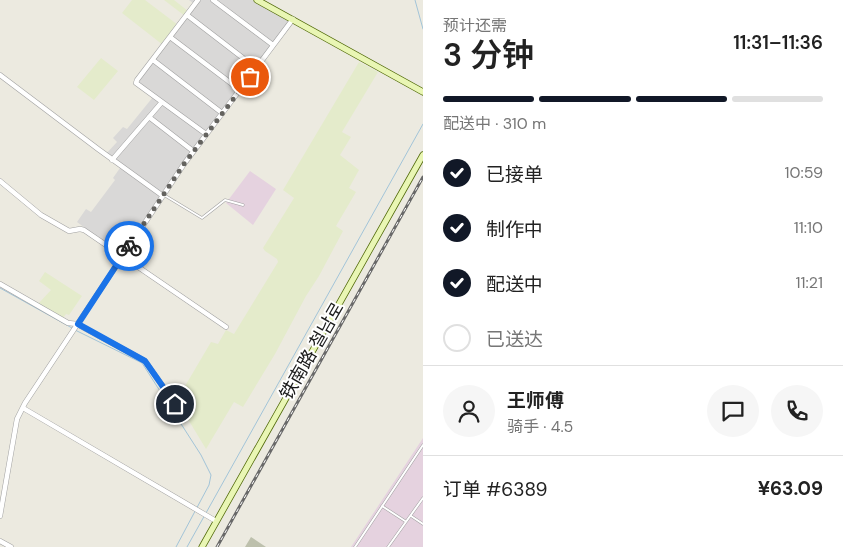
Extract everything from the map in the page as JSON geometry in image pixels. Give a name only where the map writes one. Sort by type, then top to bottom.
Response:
[{"type":"street","points":[[198,0],[136,80],[136,83],[206,134]]},
{"type":"street","points":[[213,0],[274,45]]},
{"type":"street","points":[[257,0],[423,92]]},
{"type":"street","points":[[187,15],[256,68]]},
{"type":"street","points":[[0,516],[17,419],[23,408],[193,151],[293,19]]},
{"type":"street","points":[[170,37],[240,90]]},
{"type":"street","points":[[153,60],[222,113]]},
{"type":"street","points":[[0,75],[112,160],[163,195]]},
{"type":"street","points":[[112,160],[162,102]]},
{"type":"street","points":[[149,117],[193,151]]},
{"type":"street","name":"铁南路 철남로","points":[[202,547],[423,155]]},
{"type":"street","points":[[0,181],[45,218],[69,231],[84,230],[226,327]]},
{"type":"street","points":[[0,284],[75,328],[145,361],[175,404]]},
{"type":"street","points":[[23,408],[216,521]]},
{"type":"street","points":[[0,541],[10,547]]},
{"type":"lane","points":[[163,195],[202,218],[225,200],[242,205]]},
{"type":"lane","points":[[355,547],[423,445]]},
{"type":"lane","points":[[388,547],[423,498]]},
{"type":"lane","points":[[382,506],[405,521]]},
{"type":"lane","points":[[411,516],[423,524]]},
{"type":"shaded area","points":[[132,0],[145,0],[178,25],[163,45],[122,13]]},
{"type":"shaded area","points":[[164,0],[174,0],[188,11],[185,16]]},
{"type":"shaded area","points":[[189,0],[252,0],[294,22],[201,143],[126,256],[120,254],[77,222],[86,209],[91,212],[115,180],[113,178],[120,168],[104,156],[117,142],[113,138],[123,127],[127,129],[153,97],[136,84],[193,3]]},
{"type":"shaded area","points":[[101,58],[118,71],[94,100],[77,87]]},
{"type":"shaded area","points":[[359,62],[378,72],[342,132],[351,137],[340,155],[359,170],[349,188],[356,192],[336,226],[343,231],[275,354],[243,407],[234,402],[206,449],[180,406],[178,398],[211,342],[218,344],[226,330],[234,334],[278,262],[277,259],[263,248],[294,198],[283,190]]},
{"type":"shaded area","points":[[250,171],[276,189],[253,225],[226,203]]},
{"type":"shaded area","points":[[45,272],[82,296],[69,315],[66,314],[63,318],[38,304],[51,290],[39,281]]},
{"type":"shaded area","points":[[423,438],[423,547],[351,547]]},
{"type":"shaded area","points":[[251,537],[266,547],[245,547]]},
{"type":"waterway","points":[[415,0],[423,29]]},
{"type":"waterway","points":[[187,547],[423,124]]},
{"type":"waterway","points":[[0,288],[72,328]]},
{"type":"waterway","points":[[75,330],[142,363],[201,455],[211,475],[209,485],[176,547]]},
{"type":"railway","points":[[217,547],[423,177]]},
{"type":"way so far","points":[[129,246],[184,164],[250,77]]},
{"type":"route","points":[[129,246],[78,324],[145,361],[175,404]]}]
